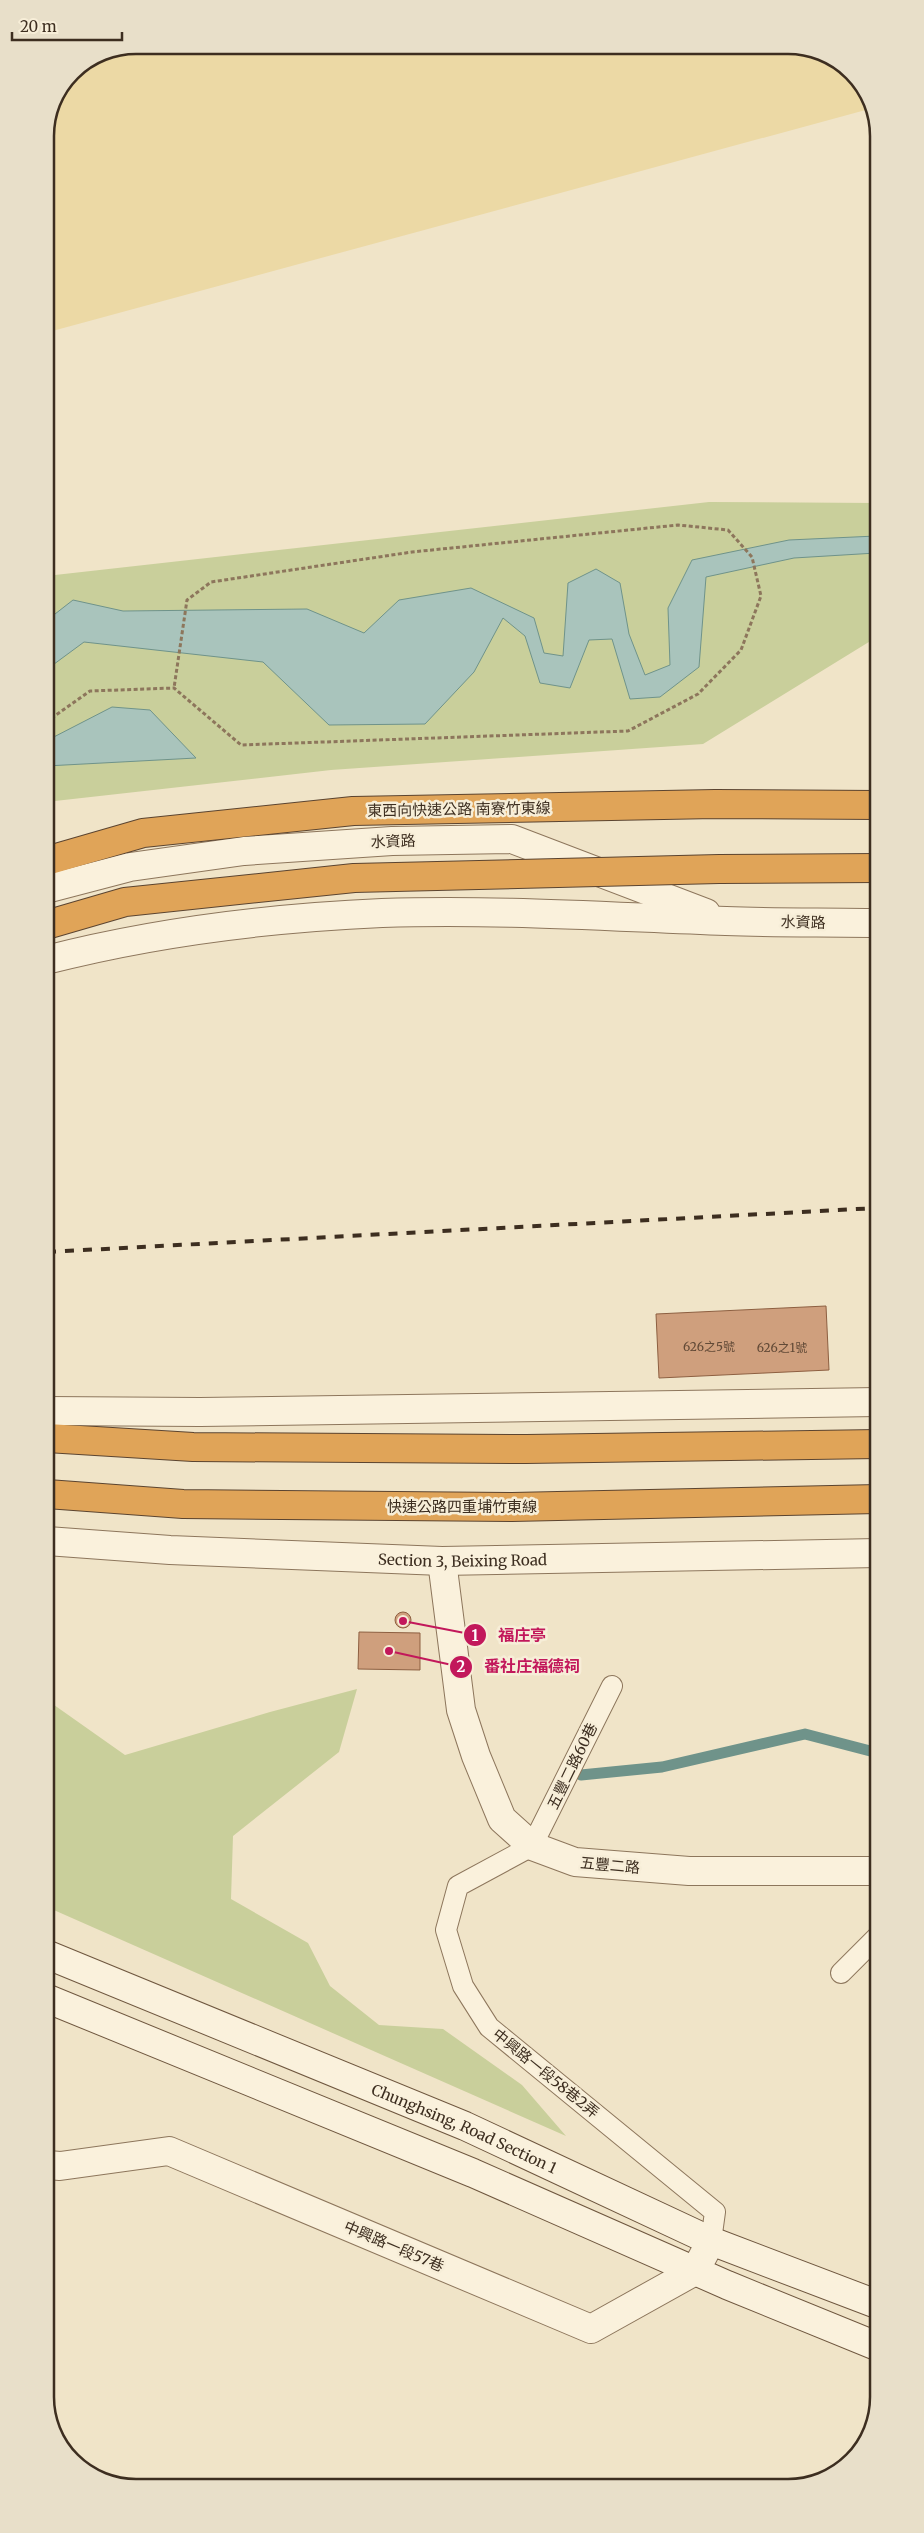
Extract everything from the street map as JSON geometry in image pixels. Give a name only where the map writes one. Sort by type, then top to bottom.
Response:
[{"type":"highway","name":"東西向快速公路 南寮竹東線","points":[[54,859],[143,833],[354,811],[715,804],[870,805]]},
{"type":"highway","points":[[54,924],[125,902],[354,878],[718,869],[870,868]]},
{"type":"highway","points":[[54,1438],[193,1447],[526,1449],[870,1444]]},
{"type":"highway","name":"快速公路四重埔竹東線","points":[[54,1495],[183,1504],[512,1507],[870,1499]]},
{"type":"street","name":"水資路","points":[[54,887],[130,867],[244,851],[392,840],[512,839],[728,921]]},
{"type":"street","name":"水資路","points":[[54,958],[211,927],[382,914],[572,915],[728,921],[870,923]]},
{"type":"street","points":[[54,1411],[200,1412],[870,1402]]},
{"type":"street","name":"Section 3, Beixing Road","points":[[54,1542],[170,1550],[442,1561],[870,1553]]},
{"type":"street","name":"五豐二路","points":[[442,1561],[461,1710],[473,1746],[502,1818],[532,1846],[576,1862],[689,1871],[870,1872]]},
{"type":"street","name":"Chunghsing, Road Section 1","points":[[54,1957],[465,2126],[711,2241],[870,2302]]},
{"type":"street","points":[[54,2001],[473,2173],[695,2271],[870,2343]]},
{"type":"street","name":"中興路一段57巷","points":[[54,2166],[169,2152],[591,2329],[695,2271]]},
{"type":"street","points":[[695,2271],[711,2241]]},
{"type":"lane","name":"五豐二路60巷","points":[[532,1846],[612,1686]]},
{"type":"lane","name":"中興路一段58巷2弄","points":[[532,1846],[458,1886],[446,1930],[463,1986],[489,2026],[715,2212],[711,2241]]},
{"type":"lane","points":[[841,1973],[870,1944]]},
{"type":"path","points":[[54,716],[90,691],[174,688],[241,745],[628,731],[698,694],[741,650],[761,596],[752,558],[728,530],[678,525],[412,552],[211,582],[187,600],[174,688]]},
{"type":"green space","points":[[709,502],[870,503],[870,641],[703,744],[331,770],[54,801],[54,575]]},
{"type":"green space","points":[[357,1689],[339,1752],[233,1836],[231,1899],[308,1943],[330,1986],[379,2025],[443,2029],[522,2085],[566,2136],[54,1910],[54,1705],[125,1755],[270,1712]]},
{"type":"sand","points":[[125,54],[794,54],[820,60],[842,74],[859,95],[866,110],[54,331],[54,130],[57,114],[62,99],[82,74],[109,58]]},
{"type":"water","points":[[870,536],[870,553],[794,558],[706,577],[699,667],[660,697],[630,699],[612,639],[589,640],[570,688],[540,683],[525,636],[503,618],[474,672],[425,724],[329,725],[263,662],[84,642],[54,664],[54,615],[73,600],[123,611],[307,609],[364,633],[399,600],[471,588],[534,618],[544,653],[563,656],[568,583],[596,569],[620,583],[629,634],[645,675],[670,665],[668,608],[692,560],[789,540]]},
{"type":"water","points":[[112,707],[150,710],[196,758],[54,766],[54,737]]},
{"type":"building","points":[[826,1306],[829,1370],[659,1378],[656,1314]]},
{"type":"building","points":[[403,1612],[409,1614],[411,1620],[409,1626],[403,1628],[397,1626],[395,1620],[397,1614]]},
{"type":"building","points":[[359,1632],[420,1633],[420,1670],[358,1669]]},
{"type":"waterway","points":[[581,1775],[662,1767],[805,1734],[870,1751]]},
{"type":"railway","points":[[54,1252],[870,1208]]},
{"type":"place","name":"福庄亭","points":[[403,1621]]},
{"type":"place","name":"番社庄福德祠","points":[[389,1651]]}]
